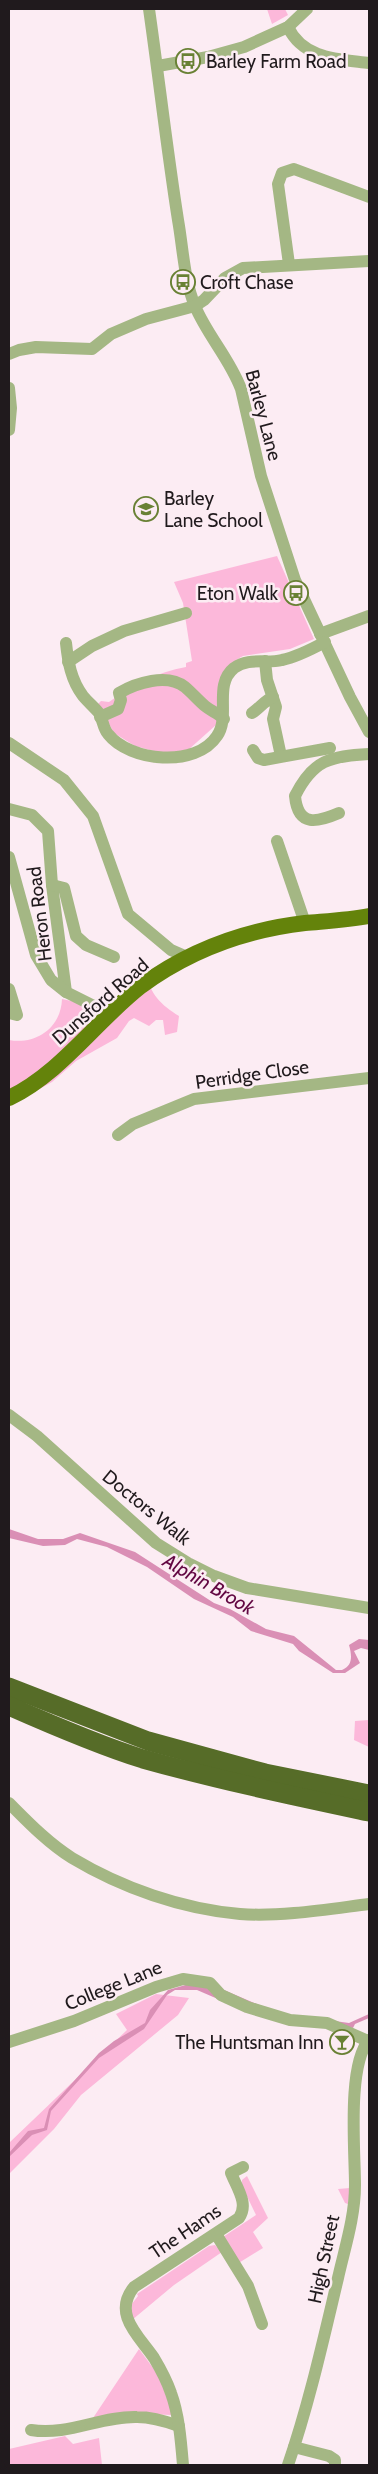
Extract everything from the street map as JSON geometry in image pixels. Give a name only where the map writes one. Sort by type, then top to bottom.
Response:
[{"type":"highway","points":[[9,1687],[148,1741],[265,1773],[369,1794]]},
{"type":"highway","points":[[9,1706],[52,1725],[142,1758],[261,1789],[369,1812]]},
{"type":"main road","name":"Dunsford Road","points":[[9,1098],[22,1092],[52,1069],[142,986],[187,957],[225,940],[272,928],[369,916]]},
{"type":"street","name":"Barley Lane","points":[[149,9],[158,66],[166,143],[184,259],[194,306],[222,350],[241,389],[261,476],[295,580],[369,732]]},
{"type":"street","points":[[158,66],[208,57],[244,47],[288,27],[307,9]]},
{"type":"street","points":[[288,27],[297,41],[317,55],[369,63]]},
{"type":"street","points":[[289,264],[278,184],[282,173],[294,169],[369,197]]},
{"type":"street","points":[[9,354],[36,347],[92,349],[112,334],[146,318],[194,306],[204,300],[225,278],[243,268],[369,261]]},
{"type":"street","points":[[9,388],[11,408],[9,430]]},
{"type":"street","points":[[68,662],[92,646],[124,631],[186,613]]},
{"type":"street","points":[[66,642],[68,662],[76,684],[100,716],[108,734],[125,747],[152,756],[172,759],[187,756],[210,744],[217,737],[224,719],[223,698],[228,675],[243,664],[286,660],[322,638],[369,616]]},
{"type":"street","points":[[265,661],[267,680],[276,707],[273,719],[281,756]]},
{"type":"street","points":[[100,716],[118,708],[121,700],[119,693],[129,687],[146,682],[167,681],[185,687],[211,711],[224,719]]},
{"type":"street","points":[[252,713],[273,697]]},
{"type":"street","points":[[9,743],[64,780],[93,816],[128,914],[171,950],[187,957]]},
{"type":"street","points":[[254,750],[262,760],[330,748]]},
{"type":"street","points":[[339,813],[312,822],[304,818],[299,811],[295,796],[306,775],[317,766],[328,760],[348,755],[369,754]]},
{"type":"street","name":"Heron Road","points":[[9,809],[32,815],[48,831],[52,884],[66,992]]},
{"type":"street","points":[[277,840],[305,923]]},
{"type":"street","points":[[9,857],[36,955],[51,980],[66,992],[110,1014]]},
{"type":"street","points":[[52,884],[64,888],[76,936],[86,945],[114,957]]},
{"type":"street","points":[[9,989],[17,1015],[9,1014]]},
{"type":"street","name":"Perridge Close","points":[[118,1135],[133,1124],[194,1099],[369,1078]]},
{"type":"street","name":"Doctors Walk","points":[[9,1415],[37,1436],[156,1543],[188,1563],[214,1576],[247,1588],[369,1608]]},
{"type":"street","points":[[9,1803],[50,1841],[71,1857],[106,1876],[163,1899],[241,1914],[308,1911],[369,1904]]},
{"type":"street","name":"College Lane","points":[[9,2042],[74,2021],[156,1987],[183,1979],[210,1983],[221,1995],[247,2007],[290,2020],[328,2023],[333,2027],[360,2036],[368,2041]]},
{"type":"street","name":"High Street","points":[[288,2465],[327,2329],[353,2212],[355,2185],[353,2142],[357,2067],[360,2056],[368,2041]]},
{"type":"street","name":"The Hams","points":[[178,2426],[172,2394],[154,2358],[129,2325],[126,2303],[134,2287],[216,2234],[242,2213],[244,2203],[231,2173],[243,2167]]},
{"type":"street","points":[[216,2234],[248,2286],[262,2324]]},
{"type":"street","points":[[31,2430],[56,2431],[138,2417],[159,2420],[178,2426],[183,2465]]},
{"type":"street","points":[[294,2447],[328,2456],[335,2460],[335,2465]]},
{"type":"shaded area","points":[[267,9],[285,9],[288,15],[272,24]]},
{"type":"shaded area","points":[[277,556],[314,639],[290,649],[243,656],[236,660],[216,725],[187,751],[165,754],[135,746],[114,733],[98,704],[101,701],[109,702],[146,680],[165,672],[186,667],[186,663],[192,661],[183,603],[174,582]]},
{"type":"shaded area","points":[[146,973],[153,993],[167,1008],[179,1016],[177,1032],[165,1035],[163,1020],[156,1020],[149,1026],[134,1018],[129,1021],[117,1038],[76,1061],[52,1082],[9,1106],[9,1040],[29,1040],[45,1032],[57,1018],[61,1009],[62,999],[76,1002],[97,1016],[131,983]]},
{"type":"shaded area","points":[[9,1529],[38,1539],[63,1539],[80,1533],[135,1552],[214,1603],[230,1609],[266,1629],[294,1636],[336,1670],[346,1668],[350,1663],[349,1645],[359,1639],[369,1640],[369,1650],[361,1648],[354,1651],[360,1663],[345,1673],[333,1673],[299,1651],[293,1644],[251,1631],[233,1617],[194,1599],[147,1567],[107,1547],[77,1539],[65,1545],[43,1546],[9,1538]]},
{"type":"shaded area","points":[[369,1720],[369,1747],[354,1740],[355,1721]]},
{"type":"shaded area","points":[[189,1984],[224,1990],[278,2013],[349,2023],[369,2014],[369,2018],[355,2024],[353,2028],[241,2009],[197,1990],[175,1990],[167,1995],[144,2029],[99,2058],[51,2111],[47,2130],[32,2135],[9,2157],[9,2153],[28,2131],[44,2128],[49,2109],[99,2053],[114,2041],[145,2023],[150,2010],[168,1990]]},
{"type":"shaded area","points":[[156,1994],[189,1998],[178,2015],[81,2095],[54,2129],[9,2174],[9,2143],[127,2030],[116,2014]]},
{"type":"shaded area","points":[[247,2176],[268,2218],[253,2232],[263,2248],[237,2264],[223,2237],[256,2215],[242,2186],[242,2180]]},
{"type":"shaded area","points":[[350,2188],[348,2204],[345,2203],[338,2189]]},
{"type":"shaded area","points":[[215,2245],[222,2252],[174,2285],[132,2320],[131,2305],[138,2296],[137,2294],[209,2246]]},
{"type":"shaded area","points":[[139,2349],[159,2376],[173,2415],[139,2414],[91,2421]]},
{"type":"shaded area","points":[[65,2436],[73,2444],[99,2438],[102,2465],[9,2465],[9,2449]]},
{"type":"place","name":"Barley Farm Road","points":[[188,61]]},
{"type":"place","name":"Croft Chase","points":[[183,282]]},
{"type":"place","name":"Barley Lane School","points":[[146,509]]},
{"type":"place","name":"Eton Walk","points":[[296,593]]},
{"type":"place","name":"The Huntsman Inn","points":[[342,2042]]},
{"type":"water label","name":"Alphin Brook","points":[[209,1584]]}]
